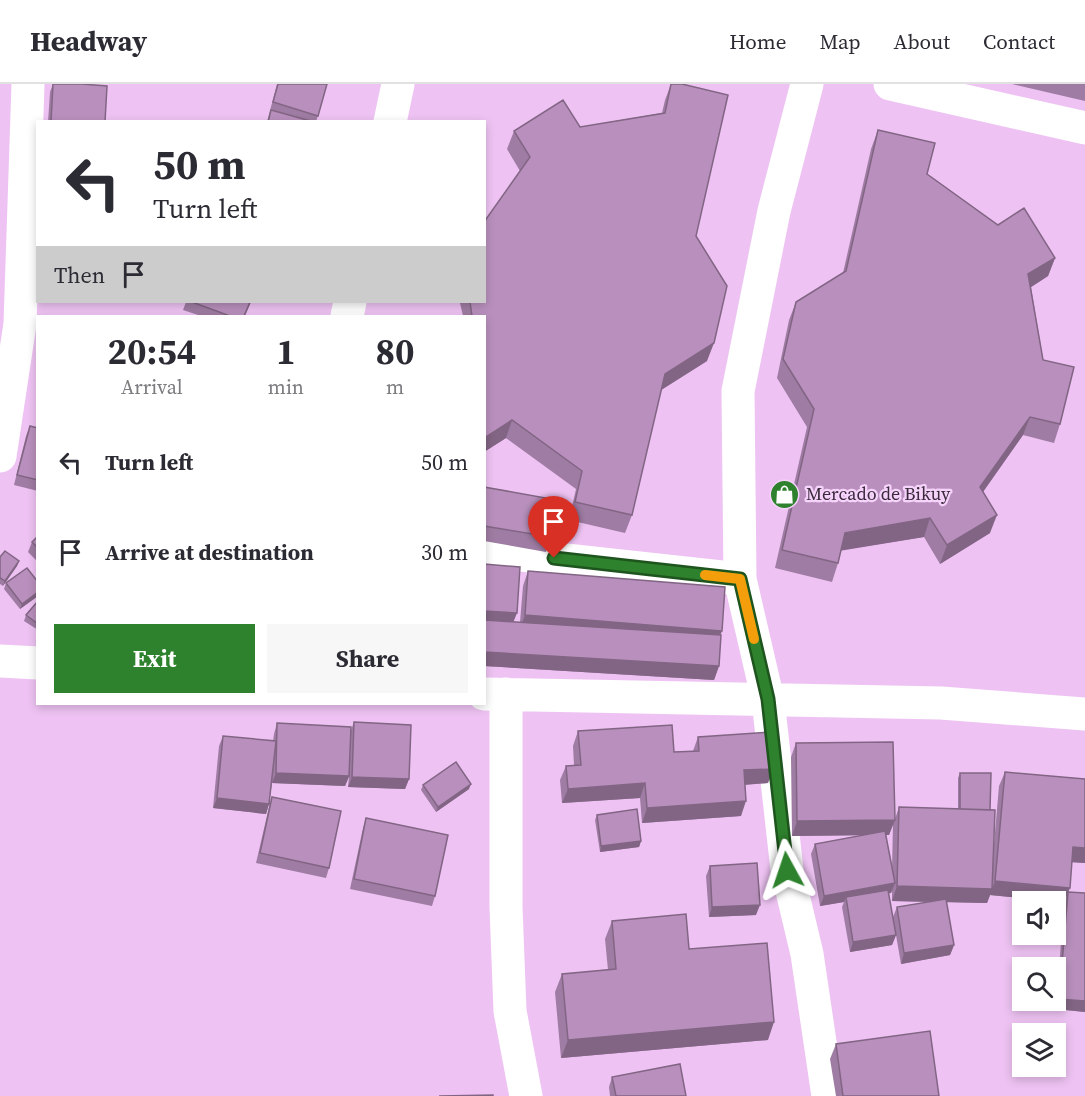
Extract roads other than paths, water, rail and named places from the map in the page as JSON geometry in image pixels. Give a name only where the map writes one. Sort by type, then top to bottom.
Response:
[{"type":"street","points":[[0,456],[20,324],[28,84]]},
{"type":"street","points":[[390,120],[398,84]]},
{"type":"street","points":[[807,84],[774,211],[738,391],[740,579],[768,699],[787,870],[807,954],[828,1096]]},
{"type":"street","points":[[890,84],[1085,128]]},
{"type":"street","points":[[486,551],[740,579]]},
{"type":"street","points":[[0,661],[36,663]]},
{"type":"street","points":[[526,1096],[510,1011],[495,694],[941,703],[1085,714]]},
{"type":"place","name":"Mercado de Bikuy","points":[[785,494]]}]
